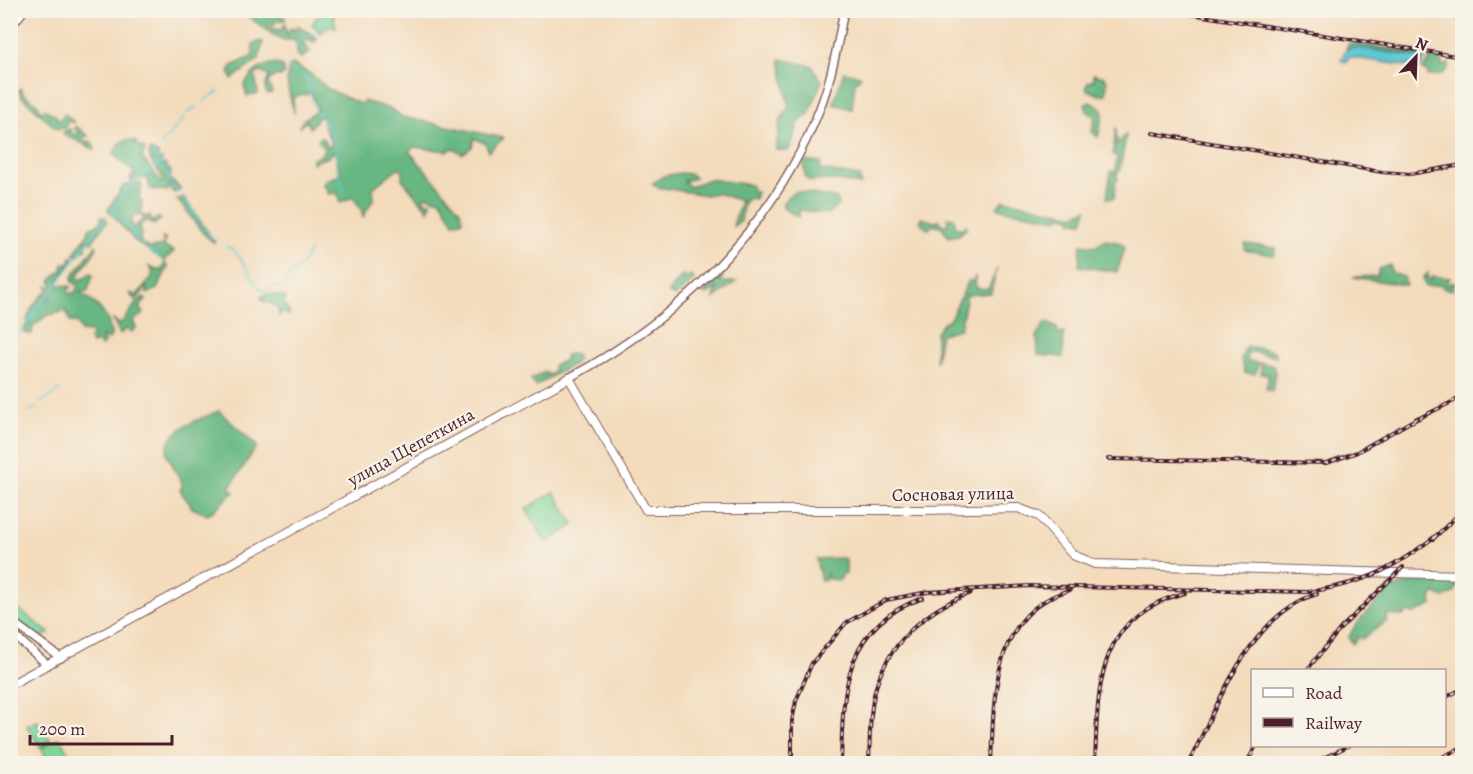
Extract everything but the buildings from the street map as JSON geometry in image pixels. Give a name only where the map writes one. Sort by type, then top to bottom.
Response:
[{"type":"main road","points":[[10,15],[14,10]]},
{"type":"main road","points":[[10,28],[24,10]]},
{"type":"main road","name":"улица Щепеткина","points":[[10,685],[610,355],[694,291],[743,240],[783,182],[821,106],[844,10]]},
{"type":"main road","name":"Сосновая улица","points":[[568,378],[646,510],[923,510],[1011,507],[1024,509],[1039,516],[1073,555],[1095,564],[1462,575]]},
{"type":"main road","points":[[10,620],[61,658]]},
{"type":"main road","points":[[10,632],[39,653],[48,665]]},
{"type":"green space","points":[[266,10],[278,13],[286,20],[276,21],[273,25],[268,23],[268,27],[281,30],[285,24],[287,35],[291,28],[296,30],[297,25],[317,38],[315,42],[307,39],[302,42],[310,52],[301,58],[296,54],[298,46],[294,40],[283,40],[272,34],[241,11]]},
{"type":"green space","points":[[332,10],[336,27],[329,26],[321,33],[312,24],[322,11]]},
{"type":"green space","points":[[263,42],[259,59],[232,79],[229,72],[232,66],[253,56],[253,44]]},
{"type":"green space","points":[[1348,44],[1420,53],[1421,56],[1354,47],[1346,50]]},
{"type":"green space","points":[[1432,56],[1442,61],[1442,66],[1449,64],[1449,68],[1441,75],[1428,76],[1428,73],[1423,70]]},
{"type":"green space","points":[[780,59],[812,66],[822,81],[808,116],[799,122],[787,151],[776,150],[780,121],[789,107]]},
{"type":"green space","points":[[270,64],[282,65],[284,73],[281,77],[276,75],[268,82],[272,93],[267,94],[265,88],[269,76],[260,72],[255,75],[258,94],[247,96],[244,86],[249,78],[254,72]]},
{"type":"green space","points":[[292,64],[311,74],[328,89],[360,104],[364,101],[391,109],[403,117],[504,138],[488,152],[486,144],[474,138],[472,147],[462,154],[454,148],[447,151],[414,147],[409,151],[460,210],[463,220],[454,223],[441,200],[425,196],[423,199],[426,202],[431,202],[429,211],[402,179],[403,170],[398,168],[373,188],[374,198],[363,217],[353,197],[340,203],[338,193],[328,194],[327,188],[323,186],[324,181],[341,174],[335,153],[332,152],[328,157],[312,163],[312,159],[320,156],[324,149],[318,140],[322,137],[328,147],[332,145],[320,115],[310,128],[307,121],[298,128],[304,119],[318,110],[312,93],[293,97],[294,114],[287,82],[287,75]]},
{"type":"green space","points":[[844,72],[861,76],[855,83],[852,109],[833,104]]},
{"type":"green space","points":[[1093,74],[1104,77],[1107,81],[1106,94],[1099,95],[1086,89],[1088,82],[1094,80]]},
{"type":"green space","points":[[21,88],[22,92],[39,106],[40,111],[45,109],[56,116],[58,121],[65,114],[75,123],[67,121],[66,128],[57,129],[21,96],[19,90]]},
{"type":"green space","points":[[1089,102],[1100,107],[1103,113],[1098,137],[1092,132],[1095,117],[1087,111],[1085,105]]},
{"type":"green space","points":[[76,126],[88,136],[82,138],[88,145],[88,141],[92,142],[95,150],[63,132],[70,129],[73,135],[79,134],[74,128]]},
{"type":"green space","points":[[1116,127],[1117,144],[1126,135],[1120,170],[1116,176],[1118,179],[1113,185],[1116,186],[1114,198],[1107,198],[1111,171],[1115,173],[1117,157],[1113,154]]},
{"type":"green space","points":[[136,141],[137,145],[145,149],[142,158],[162,183],[164,181],[149,154],[150,150],[158,154],[158,161],[162,159],[161,165],[165,164],[171,172],[169,185],[172,186],[172,181],[181,189],[174,193],[170,188],[167,191],[150,189],[147,177],[131,182],[130,178],[135,173],[113,154],[121,142]]},
{"type":"green space","points":[[804,161],[821,163],[820,170],[859,176],[861,185],[833,180],[810,181],[805,177]]},
{"type":"green space","points":[[680,173],[691,174],[695,178],[684,181],[690,187],[709,179],[751,185],[752,191],[757,192],[755,199],[749,198],[743,204],[741,222],[733,226],[741,201],[717,193],[706,195],[657,187],[652,184],[664,176]]},
{"type":"green space","points":[[140,183],[142,186],[139,198],[142,202],[141,215],[134,215],[131,223],[137,229],[137,224],[143,220],[143,215],[146,217],[149,215],[153,222],[157,218],[161,219],[154,225],[146,220],[140,225],[142,234],[140,236],[141,243],[149,248],[160,247],[164,242],[162,238],[165,239],[164,247],[174,251],[164,261],[135,241],[108,210],[123,186]]},
{"type":"green space","points":[[797,191],[837,199],[839,204],[827,214],[799,210],[799,217],[784,209],[782,204],[789,195]]},
{"type":"green space","points":[[184,197],[215,243],[204,234],[177,200]]},
{"type":"green space","points":[[1004,200],[1074,215],[1087,209],[1083,222],[1073,222],[1069,217],[1060,216],[1058,219],[997,207]]},
{"type":"green space","points":[[101,217],[105,217],[107,221],[92,242],[86,240],[86,249],[76,256],[74,254],[89,228],[100,223]]},
{"type":"green space","points":[[947,217],[954,218],[956,228],[964,228],[966,225],[967,228],[959,235],[948,237],[941,226],[934,225],[928,229],[920,222],[921,218],[935,222],[939,219],[941,224],[948,225]]},
{"type":"green space","points":[[1104,240],[1122,243],[1125,248],[1117,272],[1079,266],[1081,244],[1096,246]]},
{"type":"green space","points":[[1245,244],[1276,248],[1274,255],[1245,250]]},
{"type":"green space","points":[[96,245],[97,248],[77,277],[81,280],[91,273],[93,276],[87,292],[81,292],[81,294],[98,306],[106,317],[111,336],[108,340],[102,336],[104,343],[101,346],[98,342],[92,344],[89,340],[93,334],[81,331],[77,322],[70,322],[66,311],[48,315],[33,326],[32,334],[24,333],[23,330],[30,323],[27,322],[34,305],[46,292],[48,295],[45,300],[50,298],[47,286],[53,288],[51,280],[63,268],[62,265],[69,263],[71,257],[74,258],[58,281],[59,285],[70,286],[68,293],[75,293],[78,285],[72,282],[72,277]]},
{"type":"green space","points":[[165,263],[168,267],[157,289],[147,294],[147,287],[136,300],[131,296],[131,293],[136,296],[151,279],[153,272],[149,266],[161,271]]},
{"type":"green space","points":[[1390,265],[1392,273],[1404,277],[1406,285],[1353,277],[1377,276],[1379,269]]},
{"type":"green space","points":[[997,269],[991,293],[967,295],[960,329],[941,334],[936,362],[936,333],[943,323],[950,319],[969,280],[972,282],[975,277],[976,288],[988,289]]},
{"type":"green space","points":[[1428,273],[1427,278],[1431,280],[1432,276],[1450,278],[1447,282],[1449,285],[1453,282],[1455,284],[1452,290],[1443,288],[1442,285],[1425,286],[1423,278]]},
{"type":"green space","points":[[723,274],[721,282],[736,282],[714,298],[717,288],[705,295],[703,293]]},
{"type":"green space","points":[[683,275],[685,278],[691,275],[694,280],[675,296],[668,292]]},
{"type":"green space","points":[[267,293],[286,297],[284,303],[290,314],[287,315],[282,311],[279,316],[277,306],[261,298]]},
{"type":"green space","points":[[143,297],[146,300],[139,308],[144,313],[133,321],[136,328],[131,332],[126,329],[120,334],[113,320],[120,324]]},
{"type":"green space","points":[[1046,322],[1057,328],[1058,334],[1064,333],[1063,357],[1038,355],[1037,335]]},
{"type":"green space","points":[[1246,346],[1274,351],[1277,357],[1248,351],[1247,361],[1259,363],[1255,374],[1245,373],[1241,359]]},
{"type":"green space","points":[[575,353],[578,359],[574,364],[535,386],[531,379],[545,372],[548,375],[554,372],[553,366],[565,360],[566,355]]},
{"type":"green space","points":[[1261,363],[1273,366],[1276,372],[1272,391],[1266,389],[1269,375],[1261,374]]},
{"type":"green space","points":[[219,411],[257,446],[229,488],[234,492],[208,515],[192,508],[183,495],[180,489],[183,486],[167,454],[168,445],[178,431],[194,421]]},
{"type":"green space","points":[[554,492],[574,525],[546,543],[526,509]]},
{"type":"green space","points":[[843,558],[846,560],[846,574],[843,573],[840,580],[829,579],[827,574],[826,580],[821,581],[816,559]]},
{"type":"green space","points":[[1441,580],[1458,586],[1454,593],[1444,598],[1435,593],[1431,598],[1432,605],[1414,614],[1408,612],[1403,616],[1387,615],[1387,621],[1362,639],[1356,637],[1353,644],[1349,638],[1352,631],[1390,587],[1413,581]]},
{"type":"green space","points":[[16,607],[49,633],[40,639],[13,618],[11,610]]},
{"type":"green space","points":[[37,721],[51,741],[40,747],[27,726]]},
{"type":"green space","points":[[60,738],[71,758],[63,763],[50,763],[41,748]]},
{"type":"water","points":[[1354,47],[1425,58],[1421,68],[1349,57],[1346,62],[1341,60],[1346,50]]},
{"type":"waterway","points":[[317,32],[328,10]]},
{"type":"waterway","points":[[296,47],[303,37],[313,35]]},
{"type":"waterway","points":[[287,66],[307,80],[314,106],[336,147],[336,167],[345,190]]},
{"type":"waterway","points":[[204,101],[219,91]]},
{"type":"waterway","points":[[187,113],[196,107]]},
{"type":"waterway","points":[[161,145],[185,117]]},
{"type":"waterway","points":[[154,151],[153,154],[168,170],[171,186],[180,193]]},
{"type":"waterway","points":[[110,214],[132,184],[161,163]]},
{"type":"waterway","points":[[184,197],[203,228],[215,240]]},
{"type":"waterway","points":[[112,214],[123,222],[140,243],[161,259]]},
{"type":"waterway","points":[[10,346],[105,220]]},
{"type":"waterway","points":[[226,246],[238,255],[262,290],[279,287],[302,264],[310,251]]},
{"type":"waterway","points":[[41,403],[61,389]]},
{"type":"waterway","points":[[29,411],[37,408]]},
{"type":"railway","points":[[1413,10],[1462,18]]},
{"type":"railway","points":[[1184,13],[1462,57]]},
{"type":"railway","points":[[1152,133],[1382,172],[1410,174],[1462,165]]},
{"type":"railway","points":[[1411,422],[1462,397]]},
{"type":"railway","points":[[1108,459],[1327,463],[1357,452],[1419,417]]},
{"type":"railway","points":[[1433,539],[1462,511]]},
{"type":"railway","points":[[792,764],[792,721],[796,701],[812,663],[846,623],[886,600],[928,592],[1029,586],[1308,592],[1346,584],[1378,573],[1406,557],[1438,534]]},
{"type":"railway","points":[[1308,669],[1341,628],[1403,567]]},
{"type":"railway","points":[[991,764],[996,686],[1002,660],[1011,637],[1025,617],[1044,601],[1070,590]]},
{"type":"railway","points":[[869,764],[872,703],[879,677],[887,660],[897,645],[923,620],[938,609],[971,593]]},
{"type":"railway","points":[[1095,764],[1101,682],[1107,658],[1118,637],[1133,618],[1155,604],[1185,593]]},
{"type":"railway","points":[[1188,764],[1224,690],[1254,642],[1272,621],[1293,605],[1317,594]]},
{"type":"railway","points":[[841,764],[843,712],[852,664],[862,644],[876,626],[896,610],[923,598]]},
{"type":"railway","points":[[1446,697],[1462,689]]},
{"type":"railway","points":[[1246,764],[1255,747]]},
{"type":"railway","points":[[1313,763],[1346,747]]},
{"type":"railway","points":[[1429,764],[1462,747]]}]
